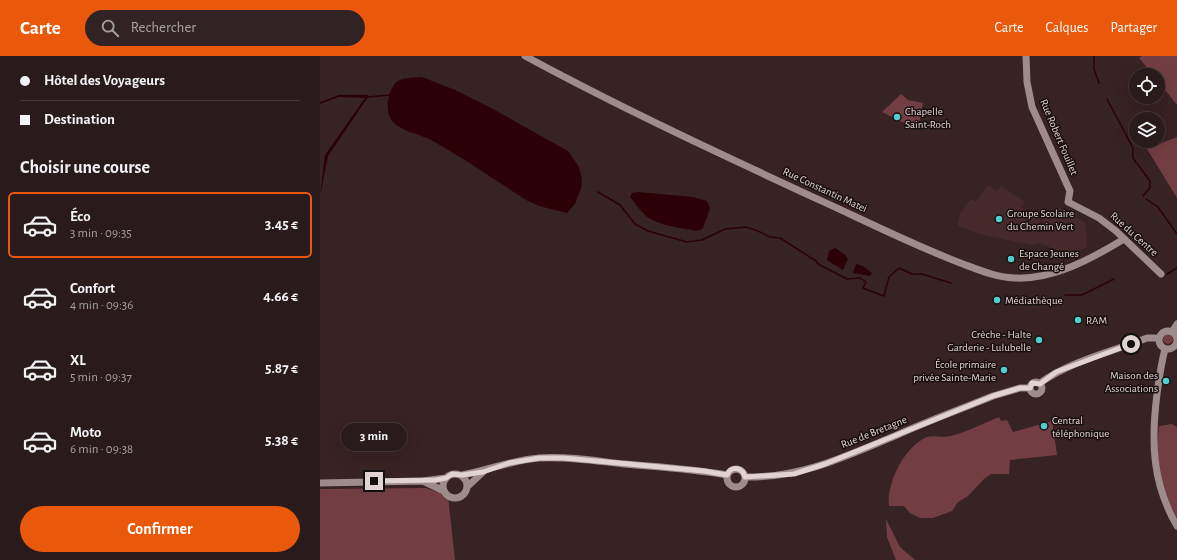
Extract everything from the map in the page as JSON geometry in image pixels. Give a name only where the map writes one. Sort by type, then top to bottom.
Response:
[{"type":"street","name":"Rue Constantin Matei","points":[[525,56],[597,95],[816,198],[917,245],[985,272],[1012,278],[1026,278],[1050,274],[1100,254],[1124,239]]},
{"type":"street","name":"Rue Robert Fouillet","points":[[1026,56],[1027,82],[1032,106],[1070,191],[1068,202]]},
{"type":"street","name":"Rue du Centre","points":[[1068,202],[1099,218],[1161,274]]},
{"type":"street","points":[[1172,332],[1177,324]]},
{"type":"street","points":[[1164,332],[1172,332],[1176,336],[1175,345],[1171,348],[1165,349],[1159,343],[1158,338],[1164,332]]},
{"type":"street","name":"Rue de Bretagne","points":[[745,477],[794,474],[825,464],[993,396],[1020,388],[1030,388],[1032,383],[1040,384],[1056,372],[1071,366],[1147,338],[1158,338]]},
{"type":"street","points":[[1165,349],[1161,364],[1155,413],[1154,458],[1159,485],[1177,526]]},
{"type":"street","points":[[320,483],[423,481],[446,478],[452,474],[462,475],[483,472],[509,463],[539,458],[564,458],[704,471],[727,475]]},
{"type":"street","points":[[736,468],[743,472],[745,477],[742,485],[735,487],[728,483],[727,475],[731,470],[736,468]]},
{"type":"street","points":[[423,481],[444,491],[448,496],[456,498],[465,494],[468,486],[483,472]]},
{"type":"street","points":[[462,475],[467,480],[468,486]]},
{"type":"street","points":[[444,491],[443,484],[446,478]]},
{"type":"shaded area","points":[[1142,56],[1177,56],[1177,105],[1165,90],[1165,68],[1147,68],[1139,58]]},
{"type":"shaded area","points":[[422,77],[455,90],[491,108],[568,151],[579,167],[582,179],[581,188],[575,204],[567,213],[539,206],[526,200],[433,141],[396,125],[392,121],[388,112],[388,100],[392,89],[398,81],[406,78]]},
{"type":"shaded area","points":[[901,94],[908,100],[923,103],[921,117],[917,123],[908,124],[882,112]]},
{"type":"shaded area","points":[[339,95],[368,95],[368,97],[328,156],[320,196],[325,155],[365,98],[339,97],[320,104],[320,102]]},
{"type":"shaded area","points":[[1177,137],[1177,198],[1147,149],[1165,148],[1165,142]]},
{"type":"shaded area","name":"Groupe Scolaire du Chemin Vert","points":[[988,185],[997,191],[1001,186],[1025,202],[1021,207],[1041,221],[1038,226],[1040,227],[1045,218],[1053,217],[1058,207],[1085,222],[1087,248],[1062,253],[1040,243],[1032,245],[983,235],[957,226],[960,213],[971,199],[976,202]]},
{"type":"shaded area","points":[[638,192],[693,197],[707,201],[710,208],[703,228],[696,231],[660,223],[647,217],[630,197],[632,193]]},
{"type":"shaded area","points":[[835,248],[844,254],[848,259],[843,270],[827,260],[829,251]]},
{"type":"shaded area","points":[[856,264],[863,266],[872,273],[870,276],[853,273]]},
{"type":"shaded area","points":[[1168,334],[1173,339],[1168,344],[1163,339]]},
{"type":"shaded area","points":[[999,417],[1001,421],[1007,420],[1013,432],[1052,421],[1057,455],[1010,460],[1009,474],[991,474],[984,479],[968,496],[958,502],[952,511],[933,518],[920,518],[910,513],[904,506],[889,506],[889,497],[894,476],[911,448],[927,437],[948,437]]},
{"type":"shaded area","points":[[1172,424],[1177,427],[1177,518],[1162,484],[1158,462],[1159,426]]},
{"type":"shaded area","points":[[426,488],[448,496],[455,560],[320,560],[320,489]]},
{"type":"shaded area","points":[[886,519],[900,547],[915,560],[896,560],[887,537]]},
{"type":"waterway","points":[[1094,56],[1094,69],[1099,83]]},
{"type":"waterway","points":[[368,97],[390,95]]},
{"type":"waterway","points":[[1107,99],[1133,148],[1133,158],[1150,181],[1150,188],[1143,196]]},
{"type":"waterway","points":[[598,192],[620,205],[635,224],[648,231],[687,242],[702,240],[725,229],[746,227],[770,237],[780,238],[816,261],[818,264],[847,279],[860,278],[866,282],[863,288],[884,296],[889,277],[899,268],[912,274],[922,274],[951,283]]},
{"type":"waterway","points":[[1146,199],[1158,207],[1177,234]]},
{"type":"waterway","points":[[1167,274],[1177,268]]},
{"type":"waterway","points":[[1065,295],[1082,295],[1114,279]]},
{"type":"place","name":"Chapelle Saint-Roch","points":[[897,117]]},
{"type":"place","name":"Groupe Scolaire du Chemin Vert","points":[[999,219]]},
{"type":"place","name":"Espace Jeunes de Changé","points":[[1011,259]]},
{"type":"place","name":"Médiathèque","points":[[997,300]]},
{"type":"place","name":"RAM","points":[[1078,320]]},
{"type":"place","name":"Crèche - Halte Garderie - Lulubelle","points":[[1039,340]]},
{"type":"place","name":"École primaire privée Sainte-Marie","points":[[1004,370]]},
{"type":"place","name":"Maison des Associations","points":[[1166,381]]},
{"type":"place","name":"Central téléphonique","points":[[1044,426]]},
{"type":"route","points":[[374,481],[436,480],[446,478],[455,473],[462,475],[483,472],[509,463],[539,458],[587,460],[704,471],[727,475],[731,470],[736,468],[743,472],[745,477],[794,474],[825,464],[993,396],[1020,388],[1030,388],[1032,383],[1038,382],[1040,384],[1056,372],[1131,344]]}]
